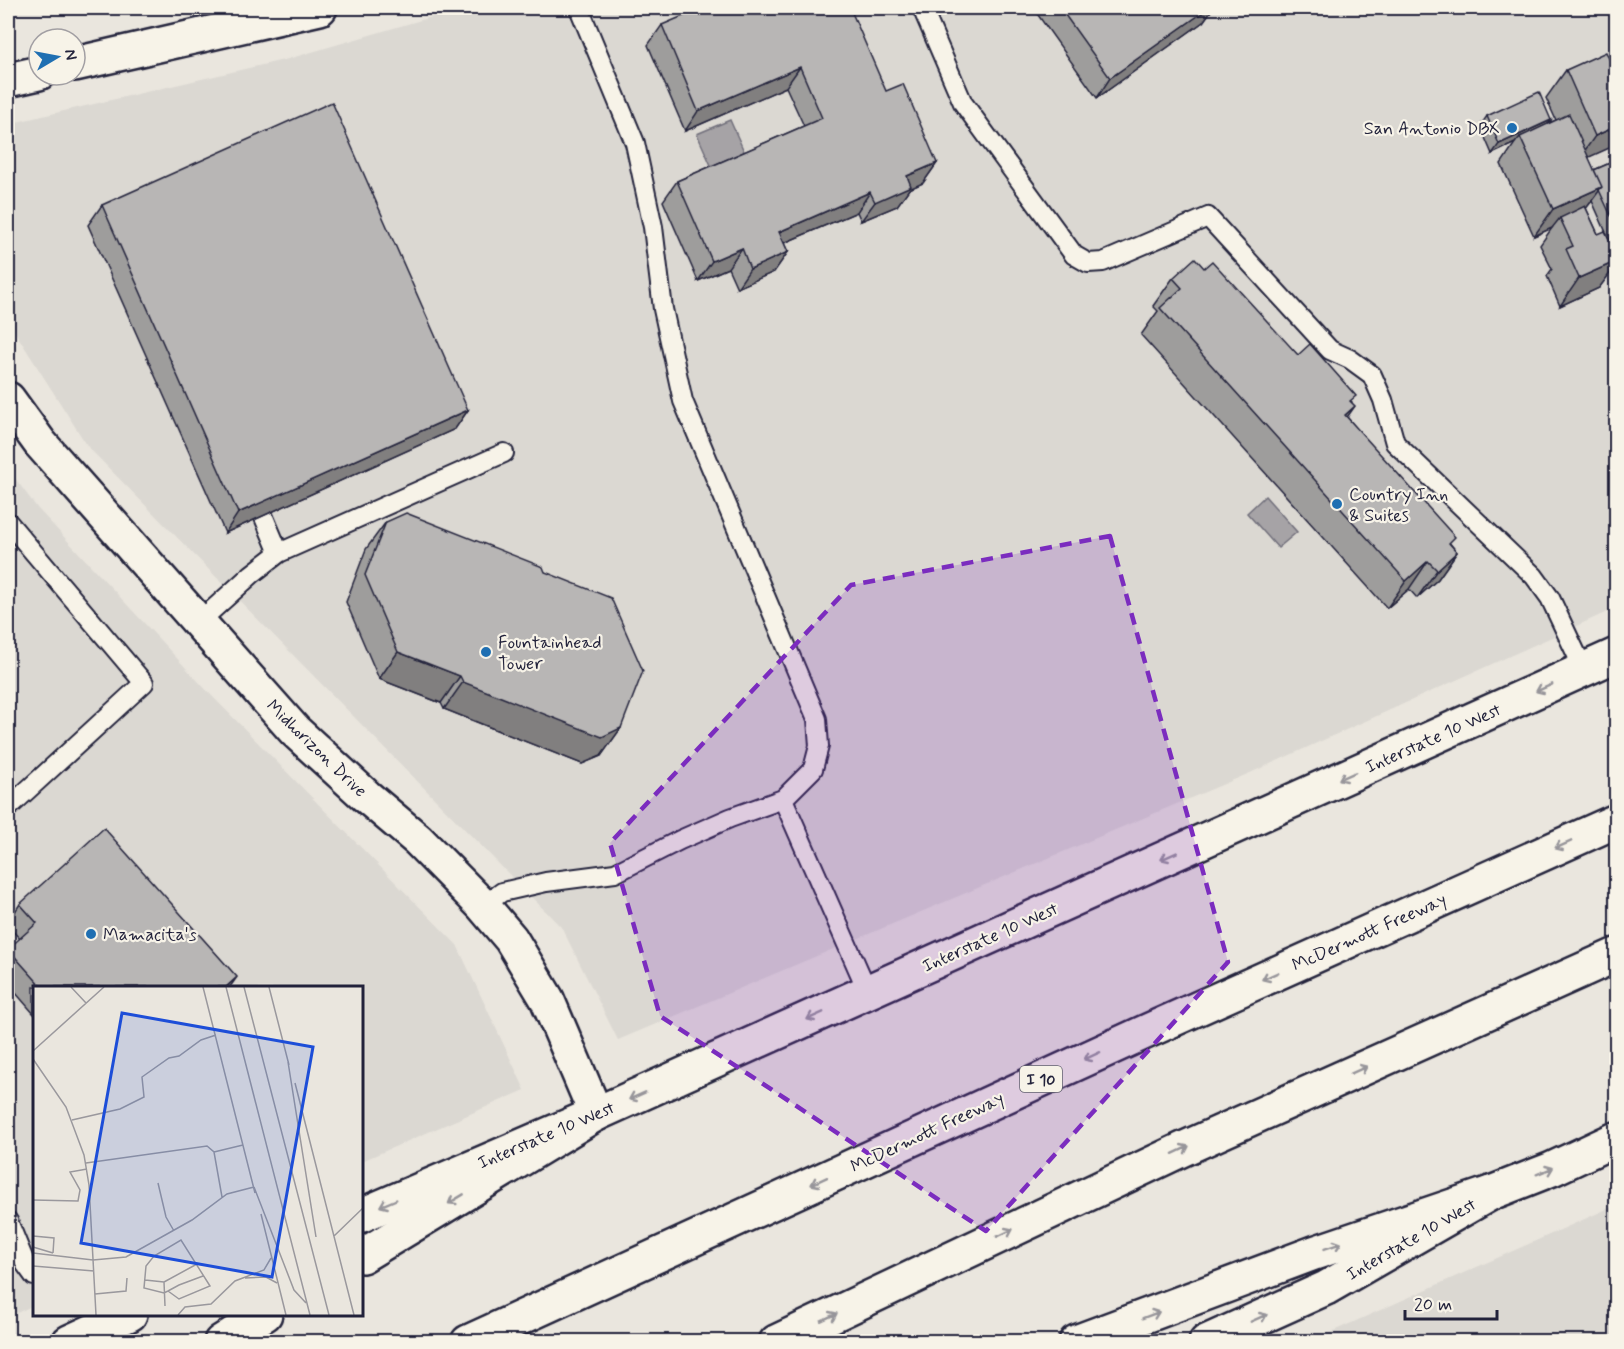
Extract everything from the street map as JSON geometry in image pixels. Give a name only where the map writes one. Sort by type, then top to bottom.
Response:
[{"type":"main road","points":[[87,61],[320,8]]},
{"type":"main road","points":[[8,80],[27,76]]},
{"type":"main road","name":"Midhorizon Drive","points":[[8,399],[40,443],[295,731],[418,840],[483,906],[511,939],[547,999],[596,1114]]},
{"type":"main road","name":"Interstate 10 West","points":[[363,1215],[596,1114],[1617,655]]},
{"type":"main road","name":"McDermott Freeway","points":[[468,1341],[1143,1033],[1617,821]]},
{"type":"main road","points":[[776,1341],[1184,1149],[1617,955]]},
{"type":"main road","points":[[363,1255],[596,1114]]},
{"type":"main road","name":"Interstate 10 West","points":[[1206,1341],[1326,1288],[1491,1193],[1617,1140]]},
{"type":"main road","points":[[1076,1341],[1314,1253],[1491,1193]]},
{"type":"main road","points":[[69,1341],[126,1316]]},
{"type":"main road","points":[[221,1341],[262,1316]]},
{"type":"lane","points":[[483,906],[508,890],[546,882],[615,873],[680,840],[730,818],[783,799],[813,768],[819,746],[817,719],[683,401],[663,309],[652,227],[635,144],[579,8]]},
{"type":"lane","points":[[922,8],[963,103],[1074,255],[1088,262],[1103,262],[1208,217],[1330,350],[1350,359],[1372,375],[1383,400],[1395,443],[1534,576],[1550,598],[1584,670]]},
{"type":"lane","points":[[199,622],[279,553],[504,453]]},
{"type":"lane","points":[[263,515],[279,553]]},
{"type":"lane","points":[[8,522],[144,682],[8,808]]},
{"type":"lane","points":[[783,799],[868,992]]},
{"type":"lane","points":[[8,1221],[26,1265],[33,1275]]},
{"type":"highlighted area","points":[[1110,536],[1228,962],[986,1231],[660,1016],[610,843],[851,585]]},
{"type":"shaded area","points":[[462,8],[1616,8],[1616,608],[1250,773],[618,1040],[562,928],[88,447],[8,321],[8,124],[288,59]]},
{"type":"shaded area","points":[[730,120],[747,158],[714,172],[697,134]]},
{"type":"shaded area","points":[[8,469],[38,509],[212,696],[457,945],[525,1090],[363,1161],[363,986],[33,986],[33,1305],[8,1317]]},
{"type":"shaded area","points":[[1265,496],[1297,532],[1278,548],[1247,513]]},
{"type":"shaded area","points":[[1616,1205],[1616,1341],[1311,1341]]},
{"type":"building","points":[[702,8],[850,8],[886,91],[903,84],[937,163],[907,176],[911,186],[875,202],[870,192],[779,232],[788,252],[750,269],[742,248],[712,261],[677,181],[822,118],[800,67],[698,111],[662,25]]},
{"type":"building","points":[[1060,8],[1209,8],[1110,78]]},
{"type":"building","points":[[1606,52],[1617,76],[1617,126],[1595,136],[1566,70]]},
{"type":"building","points":[[1617,58],[1617,76],[1610,61]]},
{"type":"building","name":"San Antonio DBX","points":[[1539,92],[1551,120],[1499,144],[1487,116]]},
{"type":"building","points":[[332,102],[468,410],[238,513],[102,205]]},
{"type":"building","points":[[1569,114],[1602,187],[1553,209],[1520,137]]},
{"type":"building","points":[[1617,160],[1617,229],[1599,190],[1602,187],[1594,170]]},
{"type":"building","points":[[1585,206],[1598,234],[1605,231],[1617,256],[1617,261],[1579,278],[1566,249],[1573,246],[1560,218]]},
{"type":"building","points":[[1195,258],[1204,268],[1212,261],[1298,355],[1310,344],[1356,396],[1350,401],[1355,406],[1345,415],[1455,537],[1449,543],[1457,552],[1437,570],[1428,561],[1406,581],[1160,308],[1182,288],[1173,278]]},
{"type":"building","name":"Fountainhead Tower","points":[[406,513],[543,567],[545,572],[611,598],[643,671],[621,728],[602,737],[463,682],[460,676],[398,652],[365,575],[386,522]]},
{"type":"building","name":"Mamacita's","points":[[104,828],[237,977],[227,986],[41,986],[8,949],[37,923],[20,904]]},
{"type":"place","name":"San Antonio DBX","points":[[1512,128]]},
{"type":"place","name":"Country Inn & Suites","points":[[1337,504]]},
{"type":"place","name":"Fountainhead Tower","points":[[486,652]]},
{"type":"place","name":"Mamacita's","points":[[91,934]]}]
